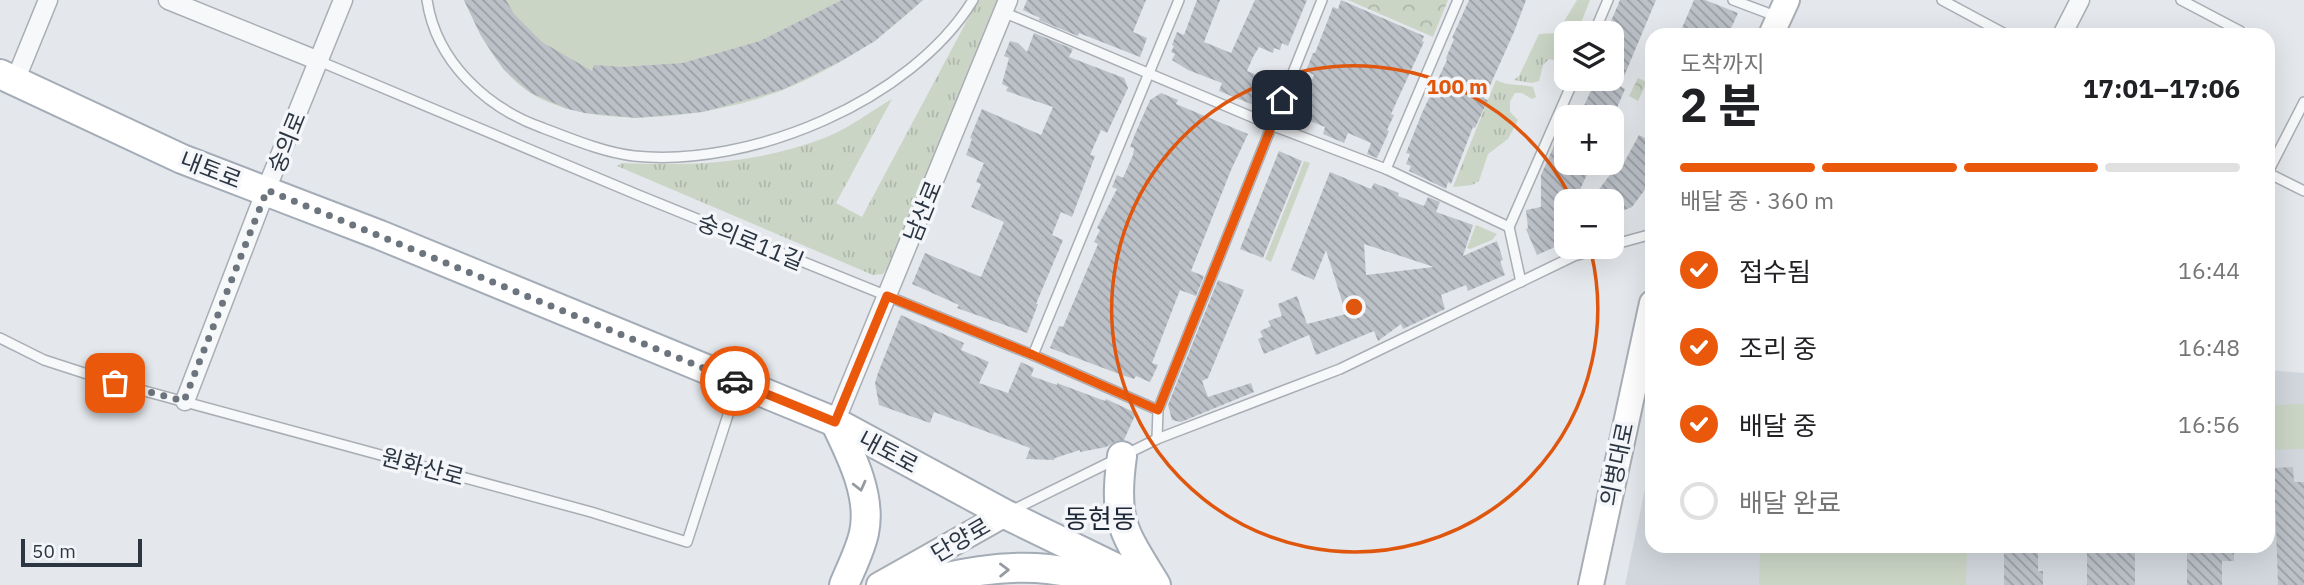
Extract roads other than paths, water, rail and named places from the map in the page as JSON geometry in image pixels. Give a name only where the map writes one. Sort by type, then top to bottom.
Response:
[{"type":"main road","name":"내토로","points":[[7,77],[183,159],[267,190],[835,422],[1005,514],[1153,585]]},
{"type":"main road","points":[[835,422],[852,458],[866,519],[844,585]]},
{"type":"main road","points":[[1122,456],[1118,492],[1119,515],[1125,533],[1153,585]]},
{"type":"main road","points":[[913,585],[958,574],[1046,569],[1138,585]]},
{"type":"street","points":[[7,77],[48,0]]},
{"type":"street","points":[[168,0],[319,61]]},
{"type":"street","name":"숭의로","points":[[184,401],[344,0]]},
{"type":"street","points":[[2066,28],[2080,0]]},
{"type":"street","name":"남산로","points":[[835,422],[1006,6]]},
{"type":"street","name":"의병대로","points":[[1591,585],[1645,335]]},
{"type":"street","name":"단양로","points":[[879,585],[1005,514]]},
{"type":"lane","points":[[426,0],[447,55],[460,73],[497,105],[532,124],[603,150],[634,156],[668,157],[708,154],[774,140],[810,127],[851,106],[889,83],[934,47],[961,19],[973,0]]},
{"type":"lane","points":[[1033,355],[1180,0]]},
{"type":"lane","points":[[1157,439],[1158,410],[1322,0]]},
{"type":"lane","points":[[1386,169],[1458,0]]},
{"type":"lane","points":[[1599,21],[1608,0]]},
{"type":"lane","points":[[1733,0],[1779,18]]},
{"type":"lane","points":[[1942,0],[1994,28]]},
{"type":"lane","points":[[2181,0],[2234,28]]},
{"type":"lane","points":[[1006,6],[1149,74],[1386,169],[1508,227]]},
{"type":"lane","name":"숭의로11길","points":[[319,61],[1033,355],[1158,410]]},
{"type":"lane","points":[[1521,282],[1508,227],[1569,91]]},
{"type":"lane","points":[[2275,158],[2304,102]]},
{"type":"lane","points":[[2275,176],[2304,191]]},
{"type":"lane","points":[[1624,241],[1645,235]]},
{"type":"lane","points":[[1005,514],[1157,439],[1340,369],[1568,259]]},
{"type":"lane","name":"원화산로","points":[[0,338],[65,368],[591,512],[687,542],[738,382]]},
{"type":"district","name":"동현동","points":[[1100,518]]}]
